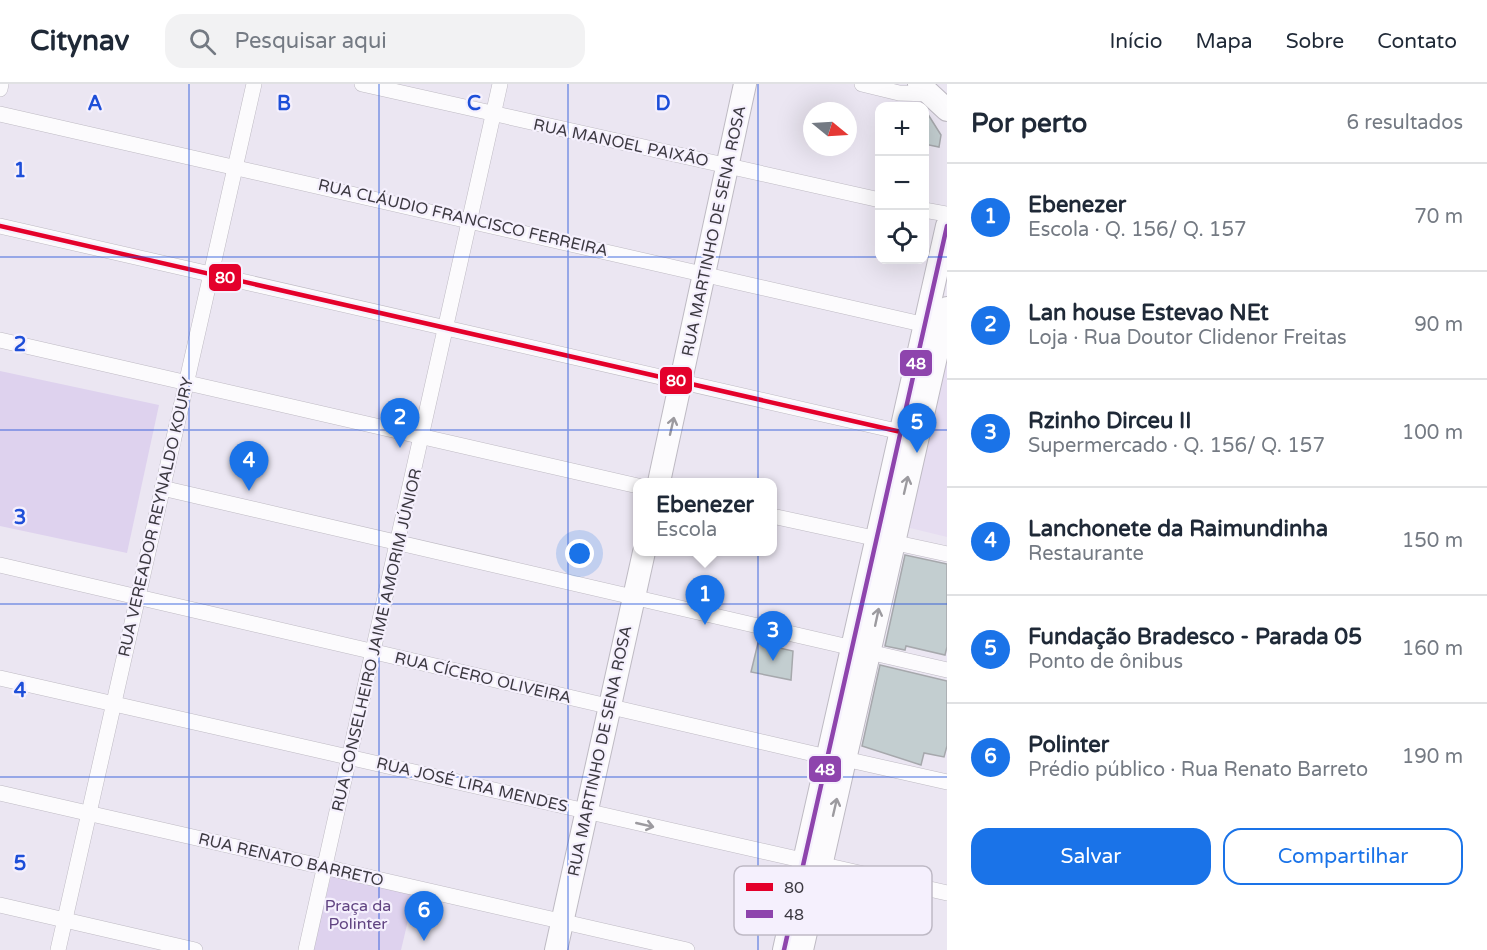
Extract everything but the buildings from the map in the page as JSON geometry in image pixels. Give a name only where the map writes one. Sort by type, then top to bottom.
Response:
[{"type":"main road","name":"RUA MARTINHO DE SENA ROSA","points":[[660,478],[706,274],[745,84]]},
{"type":"main road","points":[[924,89],[947,110]]},
{"type":"main road","points":[[885,540],[901,432],[947,226]]},
{"type":"main road","points":[[811,866],[885,540],[947,308]]},
{"type":"main road","name":"RUA MARTINHO DE SENA ROSA","points":[[556,950],[643,556]]},
{"type":"main road","points":[[784,950],[789,935]]},
{"type":"main road","points":[[802,950],[804,935]]},
{"type":"street","points":[[0,89],[1,84]]},
{"type":"street","name":"RUA VEREADOR REYNALDO KOURY","points":[[58,950],[254,84]]},
{"type":"street","name":"RUA MANOEL PAIXÃO","points":[[362,84],[875,199]]},
{"type":"street","name":"RUA CONSELHEIRO JAIME AMORIM JÚNIOR","points":[[306,950],[351,758],[372,653],[447,328],[500,84]]},
{"type":"street","points":[[862,84],[899,93],[924,89]]},
{"type":"street","name":"RUA CLÁUDIO FRANCISCO FERREIRA","points":[[0,114],[926,325]]},
{"type":"street","points":[[929,211],[947,214]]},
{"type":"street","points":[[0,226],[901,432]]},
{"type":"street","points":[[0,340],[633,485]]},
{"type":"street","points":[[162,488],[947,670]]},
{"type":"street","points":[[777,517],[947,554]]},
{"type":"street","name":"RUA CÍCERO OLIVEIRA","points":[[0,565],[372,653],[947,782]]},
{"type":"street","name":"RUA JOSÉ LIRA MENDES","points":[[0,678],[826,866]]},
{"type":"street","name":"RUA RENATO BARRETO","points":[[0,793],[687,950]]},
{"type":"street","name":"RUA JOSÉ LIRA MENDES","points":[[932,890],[947,893]]},
{"type":"street","points":[[0,905],[195,950]]},
{"type":"shaded area","points":[[947,350],[947,537],[906,527]]},
{"type":"green space","points":[[0,371],[159,405],[127,553],[0,526]]},
{"type":"green space","name":"Praça da Polinter","points":[[332,872],[415,891],[401,950],[313,950]]},
{"type":"transit line","name":"80","points":[[0,226],[901,432]]},
{"type":"transit line","name":"48","points":[[803,866],[947,226]]},
{"type":"transit line","name":"48","points":[[784,950],[787,935]]},
{"type":"place","name":"Lan house Estevao NEt","points":[[400,448]]},
{"type":"place","name":"Fundação Bradesco - Parada 05","points":[[917,453]]},
{"type":"place","name":"Lanchonete da Raimundinha","points":[[249,491]]},
{"type":"place","name":"Ebenezer","points":[[705,625]]},
{"type":"place","name":"Rzinho Dirceu II","points":[[773,661]]},
{"type":"place","name":"Polinter","points":[[424,941]]}]
